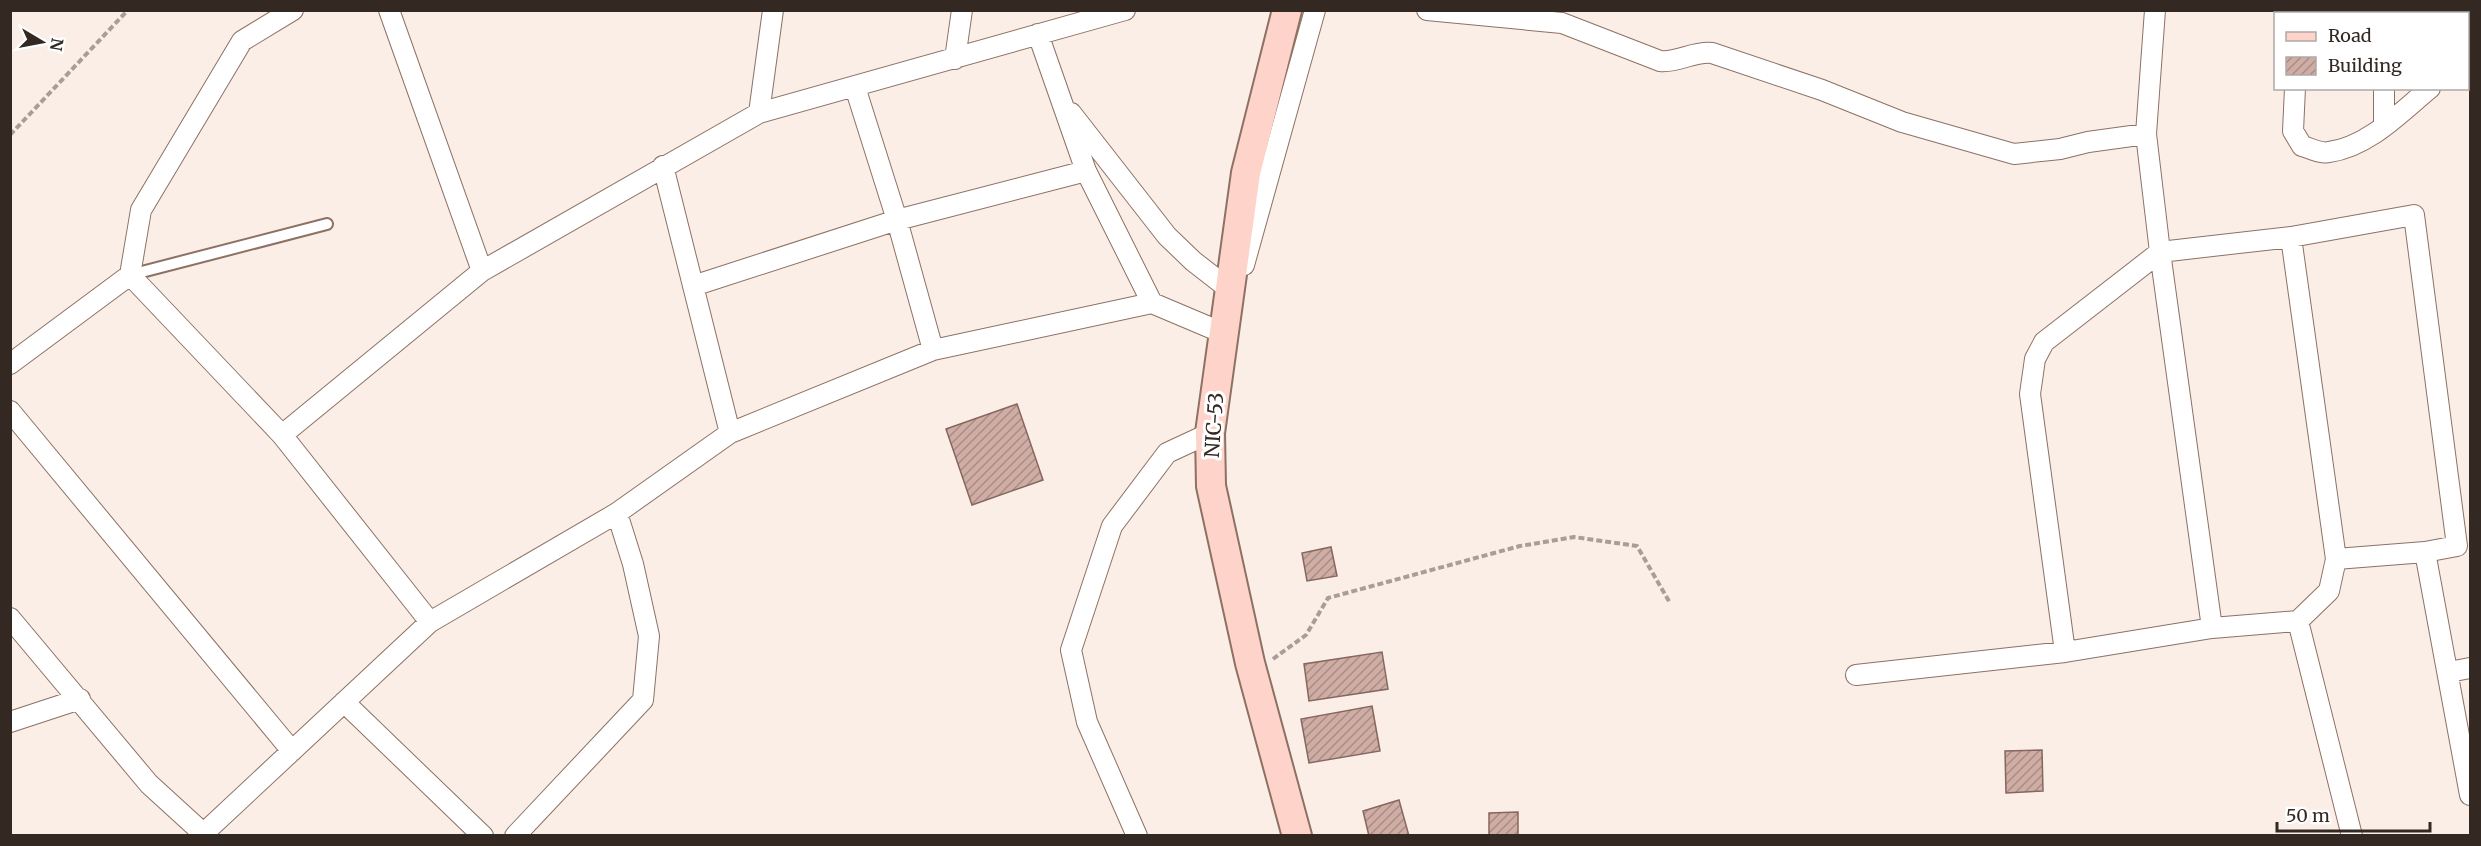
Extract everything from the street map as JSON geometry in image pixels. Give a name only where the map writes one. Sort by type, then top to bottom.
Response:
[{"type":"main road","name":"NIC-53","points":[[1287,10],[1246,173],[1210,433],[1211,486],[1250,663],[1297,836]]},
{"type":"street","points":[[10,364],[130,275],[141,210],[242,41],[293,10]]},
{"type":"street","points":[[389,10],[482,271]]},
{"type":"street","points":[[759,113],[773,10]]},
{"type":"street","points":[[955,59],[962,10]]},
{"type":"street","points":[[282,435],[482,271],[759,113],[1125,10]]},
{"type":"street","points":[[10,618],[149,784],[205,834],[430,622],[617,513],[730,433],[933,350],[1152,303],[1223,333],[1266,193],[1315,10]]},
{"type":"street","points":[[1428,10],[1562,23],[1660,61],[1671,62],[1701,52],[1712,53],[1822,90],[1902,122],[2014,154],[2060,149],[2088,142],[2146,134]]},
{"type":"street","points":[[2155,10],[2146,134],[2212,628]]},
{"type":"street","points":[[1038,34],[1086,171],[1152,303]]},
{"type":"street","points":[[855,87],[897,220],[933,350]]},
{"type":"street","points":[[2295,90],[2293,131],[2302,146],[2327,153],[2357,143],[2384,126],[2428,90]]},
{"type":"street","points":[[2384,90],[2384,126]]},
{"type":"street","points":[[1061,101],[1167,236],[1193,261],[1229,289]]},
{"type":"street","points":[[663,166],[730,433]]},
{"type":"street","points":[[693,286],[897,220],[1086,171]]},
{"type":"street","points":[[2065,652],[2030,394],[2036,359],[2044,342],[2160,252],[2291,237],[2414,214],[2457,546],[2425,552],[2336,558]]},
{"type":"street","points":[[1856,675],[2065,652],[2212,628],[2298,621],[2329,591],[2336,558],[2291,237]]},
{"type":"street","points":[[130,275],[282,435],[430,622]]},
{"type":"street","points":[[10,411],[292,751]]},
{"type":"street","points":[[1137,836],[1087,722],[1071,651],[1112,526],[1167,453],[1210,433]]},
{"type":"street","points":[[516,836],[643,700],[649,636],[633,564],[617,513]]},
{"type":"street","points":[[2425,552],[2470,795]]},
{"type":"street","points":[[2298,621],[2352,836]]},
{"type":"street","points":[[2449,672],[2470,668]]},
{"type":"street","points":[[10,722],[80,699]]},
{"type":"street","points":[[344,702],[483,836]]},
{"type":"lane","points":[[130,275],[327,224]]},
{"type":"path","points":[[10,135],[128,10]]},
{"type":"path","points":[[1250,663],[1273,659],[1306,635],[1328,598],[1520,546],[1574,537],[1637,546],[1670,603]]},
{"type":"building","points":[[1017,404],[1043,480],[972,505],[946,429]]},
{"type":"building","points":[[1331,547],[1337,576],[1307,581],[1302,553]]},
{"type":"building","points":[[1382,652],[1388,689],[1309,701],[1304,664]]},
{"type":"building","points":[[1372,706],[1380,751],[1309,763],[1301,719]]},
{"type":"building","points":[[2042,750],[2043,791],[2006,793],[2005,751]]},
{"type":"building","points":[[1399,800],[1409,836],[1369,836],[1363,811]]},
{"type":"building","points":[[1518,812],[1518,836],[1489,836],[1489,813]]}]
